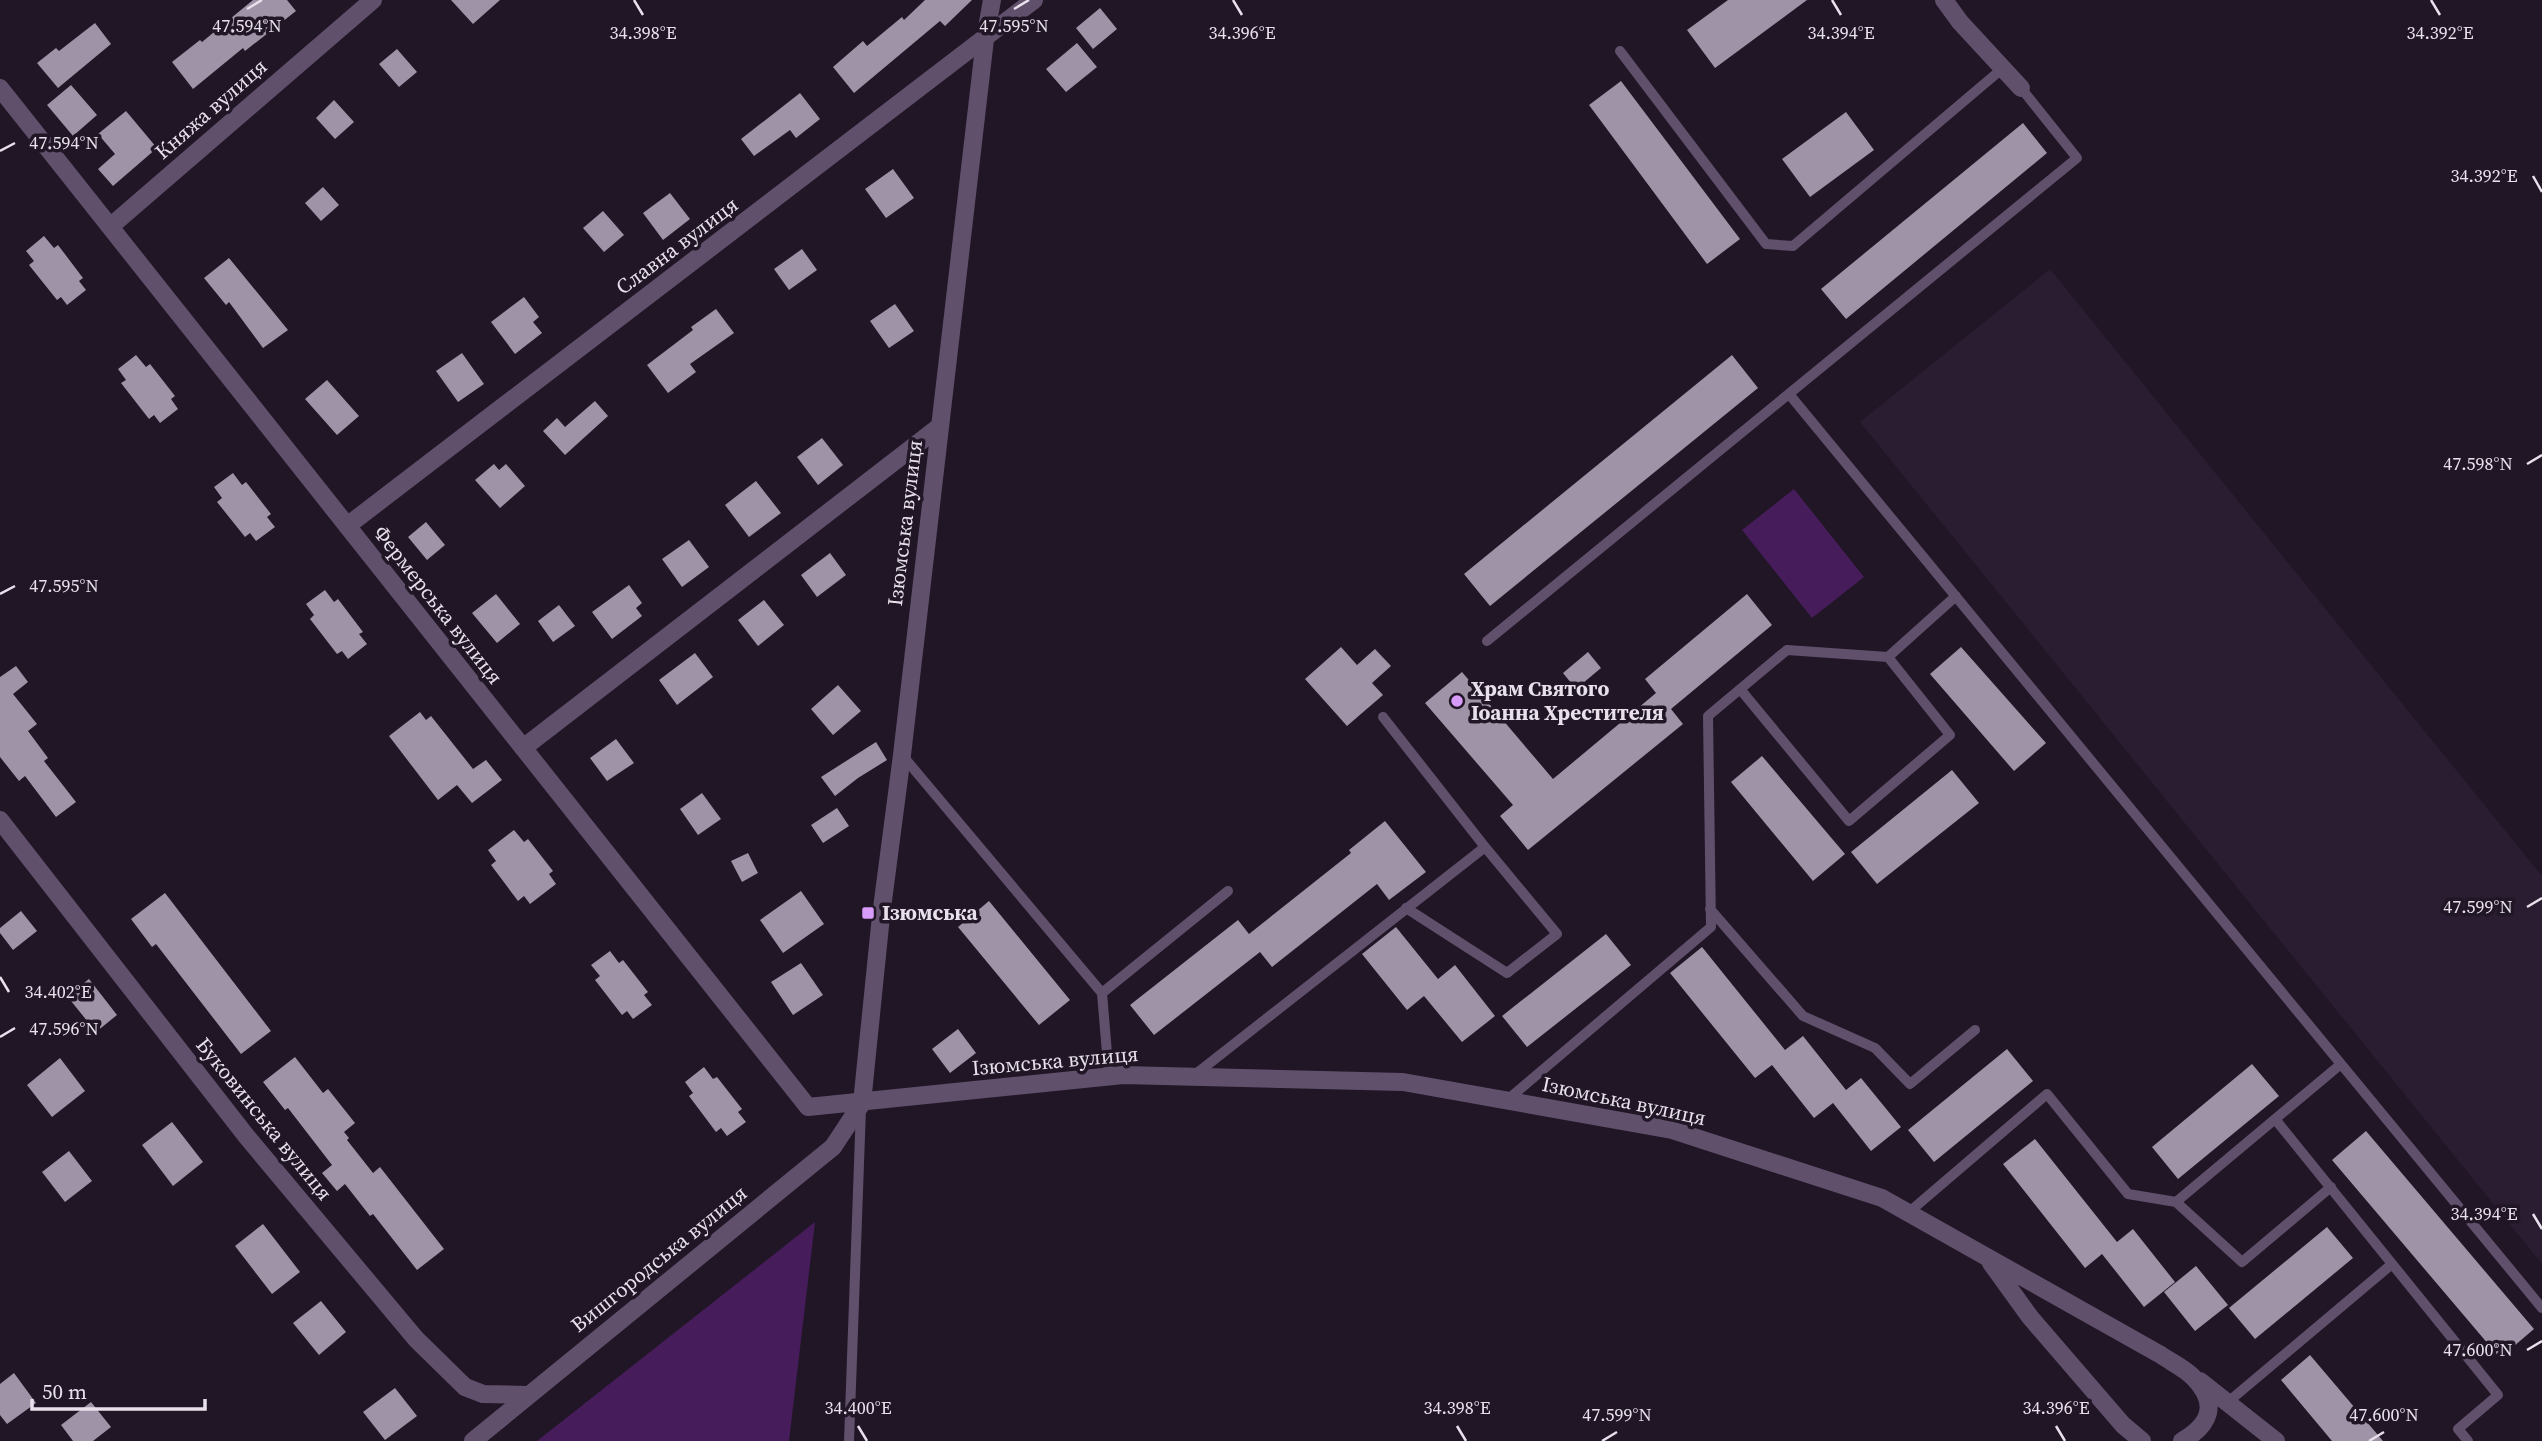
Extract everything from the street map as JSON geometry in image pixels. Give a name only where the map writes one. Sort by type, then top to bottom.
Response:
[{"type":"street","name":"Княжа вулиця","points":[[111,226],[373,0]]},
{"type":"street","name":"Ізюмська вулиця","points":[[992,0],[985,39],[881,916],[862,1103],[1109,1077],[1404,1082],[1672,1130],[1882,1198],[2137,1341],[2194,1377],[2276,1441]]},
{"type":"street","name":"Славна вулиця","points":[[347,527],[1034,0]]},
{"type":"street","points":[[1944,0],[1960,22],[2021,88]]},
{"type":"street","name":"Фермерська вулиця","points":[[0,88],[808,1107],[862,1103]]},
{"type":"street","name":"Ізюмська вулиця","points":[[523,748],[939,427]]},
{"type":"street","name":"Буковинська вулиця","points":[[0,820],[247,1137],[416,1339],[465,1387],[483,1394],[527,1395]]},
{"type":"street","name":"Вишгородська вулиця","points":[[473,1441],[833,1147],[862,1103]]},
{"type":"street","name":"Ізюмська вулиця","points":[[1987,1258],[2030,1317],[2123,1424],[2142,1441]]},
{"type":"street","points":[[2182,1441],[2202,1427],[2209,1409],[2207,1399],[2194,1377]]},
{"type":"lane","points":[[1620,51],[1766,244],[1793,246],[2003,68]]},
{"type":"lane","points":[[1487,641],[2077,158],[2021,88]]},
{"type":"lane","points":[[1789,394],[2542,1308]]},
{"type":"lane","points":[[1506,1101],[1710,927],[1708,716],[1787,650],[1888,657],[1956,596]]},
{"type":"lane","points":[[1740,690],[1849,821],[1950,735],[1888,657]]},
{"type":"lane","points":[[1382,717],[1557,934],[1507,974],[1406,908]]},
{"type":"lane","points":[[902,755],[1102,993],[1109,1077]]},
{"type":"lane","points":[[1192,1077],[1485,847]]},
{"type":"lane","points":[[1102,993],[1228,891]]},
{"type":"lane","points":[[1710,908],[1803,1016],[1875,1048],[1910,1084],[1975,1030]]},
{"type":"lane","points":[[2176,1202],[2341,1064]]},
{"type":"lane","points":[[1908,1213],[2047,1094],[2128,1194],[2176,1202],[2242,1262],[2331,1187]]},
{"type":"lane","points":[[849,1441],[862,1103]]},
{"type":"lane","points":[[2276,1119],[2498,1395],[2458,1429],[2468,1441]]},
{"type":"lane","points":[[2228,1402],[2392,1264]]},
{"type":"shaded area","points":[[2050,269],[2542,876],[2542,1264],[1860,422]]},
{"type":"shaded area","points":[[1794,489],[1864,577],[1812,618],[1742,530]]},
{"type":"shaded area","points":[[815,1222],[789,1441],[537,1441]]},
{"type":"building","points":[[253,0],[287,0],[296,11],[245,51],[243,48],[193,89],[172,62],[200,40],[202,42]]},
{"type":"building","points":[[451,0],[500,0],[473,24]]},
{"type":"building","points":[[925,0],[972,0],[945,26],[940,21],[854,93],[833,67],[863,41],[867,46],[902,17],[904,20]]},
{"type":"building","points":[[1728,0],[1807,0],[1715,68],[1687,30]]},
{"type":"building","points":[[1100,8],[1117,29],[1093,49],[1076,28]]},
{"type":"building","points":[[95,23],[111,44],[58,88],[37,63],[56,48],[59,51]]},
{"type":"building","points":[[1077,43],[1097,67],[1066,92],[1046,69]]},
{"type":"building","points":[[397,49],[417,72],[399,87],[379,64]]},
{"type":"building","points":[[1621,81],[1740,239],[1707,264],[1589,105]]},
{"type":"building","points":[[71,85],[97,115],[73,136],[47,105]]},
{"type":"building","points":[[800,93],[820,119],[796,138],[790,130],[754,156],[741,139]]},
{"type":"building","points":[[334,100],[354,122],[335,139],[316,118]]},
{"type":"building","points":[[126,111],[157,148],[113,186],[98,169],[115,154],[98,134]]},
{"type":"building","points":[[1846,112],[1874,150],[1810,197],[1782,159]]},
{"type":"building","points":[[2023,123],[2047,153],[1846,319],[1821,289]]},
{"type":"building","points":[[893,169],[914,198],[886,218],[865,189]]},
{"type":"building","points":[[323,187],[339,205],[321,221],[305,203]]},
{"type":"building","points":[[670,193],[690,219],[663,240],[643,213]]},
{"type":"building","points":[[603,211],[624,235],[604,252],[583,228]]},
{"type":"building","points":[[44,236],[54,248],[58,245],[83,278],[79,281],[86,290],[67,305],[61,297],[57,300],[29,265],[34,261],[26,251]]},
{"type":"building","points":[[802,249],[817,270],[789,290],[774,269]]},
{"type":"building","points":[[229,258],[288,330],[263,348],[229,302],[226,305],[204,278]]},
{"type":"building","points":[[524,297],[539,317],[533,322],[542,333],[515,354],[491,322]]},
{"type":"building","points":[[895,304],[914,331],[889,348],[870,321]]},
{"type":"building","points":[[716,309],[734,333],[690,364],[696,372],[668,393],[647,365]]},
{"type":"building","points":[[462,353],[484,384],[458,402],[436,371]]},
{"type":"building","points":[[136,355],[146,367],[150,364],[175,396],[171,399],[178,409],[160,423],[154,415],[149,419],[121,383],[126,380],[118,369]]},
{"type":"building","points":[[1732,355],[1758,388],[1490,606],[1464,574]]},
{"type":"building","points":[[327,380],[359,416],[337,435],[305,399]]},
{"type":"building","points":[[595,401],[608,416],[565,455],[543,431],[557,418],[565,427]]},
{"type":"building","points":[[822,438],[843,465],[818,485],[797,457]]},
{"type":"building","points":[[494,464],[499,470],[506,464],[525,486],[500,508],[475,480]]},
{"type":"building","points":[[233,473],[242,485],[246,482],[271,514],[267,517],[275,527],[256,541],[250,533],[245,537],[217,502],[222,498],[214,487]]},
{"type":"building","points":[[756,481],[781,513],[749,537],[725,505]]},
{"type":"building","points":[[426,522],[445,545],[427,560],[408,537]]},
{"type":"building","points":[[689,540],[709,567],[682,587],[662,559]]},
{"type":"building","points":[[830,553],[846,575],[817,597],[801,575]]},
{"type":"building","points":[[629,585],[642,603],[636,608],[642,616],[612,639],[592,612]]},
{"type":"building","points":[[325,590],[334,602],[338,599],[363,632],[359,634],[367,644],[348,659],[342,651],[337,654],[310,619],[314,615],[306,604]]},
{"type":"building","points":[[496,594],[520,624],[497,643],[472,613]]},
{"type":"building","points":[[1747,594],[1772,625],[1671,709],[1683,724],[1528,850],[1500,816],[1513,805],[1425,703],[1462,672],[1553,779],[1656,693],[1645,679]]},
{"type":"building","points":[[764,600],[784,625],[758,646],[738,620]]},
{"type":"building","points":[[559,605],[575,626],[553,642],[538,621]]},
{"type":"building","points":[[1341,647],[1357,665],[1375,649],[1391,666],[1372,683],[1383,695],[1347,726],[1305,679]]},
{"type":"building","points":[[1961,647],[2046,743],[2014,771],[1930,674]]},
{"type":"building","points":[[1588,652],[1601,668],[1576,689],[1563,673]]},
{"type":"building","points":[[695,653],[713,677],[677,705],[659,680]]},
{"type":"building","points":[[16,666],[28,682],[13,694],[37,724],[28,731],[48,758],[44,761],[76,802],[56,817],[25,776],[19,781],[0,757],[0,677]]},
{"type":"building","points":[[838,685],[861,711],[833,735],[811,709]]},
{"type":"building","points":[[420,712],[426,720],[431,716],[473,769],[486,760],[502,780],[472,803],[457,785],[438,800],[389,736]]},
{"type":"building","points":[[616,739],[634,763],[607,781],[590,758]]},
{"type":"building","points":[[876,742],[887,760],[835,796],[821,777]]},
{"type":"building","points":[[1762,756],[1845,854],[1813,881],[1731,782]]},
{"type":"building","points":[[1952,770],[1979,803],[1877,884],[1851,852]]},
{"type":"building","points":[[702,793],[721,819],[698,835],[680,809]]},
{"type":"building","points":[[837,808],[849,826],[823,843],[811,825]]},
{"type":"building","points":[[1385,821],[1426,872],[1389,900],[1377,884],[1272,967],[1260,952],[1154,1035],[1130,1005],[1238,920],[1249,934],[1351,853],[1349,850]]},
{"type":"building","points":[[514,830],[524,842],[528,839],[553,871],[549,874],[556,884],[530,904],[524,896],[518,901],[491,865],[496,861],[488,850]]},
{"type":"building","points":[[748,853],[758,873],[742,882],[731,861]]},
{"type":"building","points":[[801,891],[824,924],[783,953],[760,920]]},
{"type":"building","points":[[165,893],[271,1031],[241,1054],[156,944],[152,947],[131,919]]},
{"type":"building","points":[[989,901],[1070,1000],[1039,1025],[958,927]]},
{"type":"building","points":[[21,911],[37,931],[13,950],[0,933],[0,928]]},
{"type":"building","points":[[1396,927],[1438,979],[1455,965],[1495,1016],[1462,1042],[1424,996],[1407,1010],[1362,954]]},
{"type":"building","points":[[1606,934],[1631,965],[1527,1047],[1502,1016]]},
{"type":"building","points":[[1702,947],[1785,1050],[1803,1036],[1846,1090],[1861,1078],[1901,1127],[1871,1151],[1833,1103],[1814,1118],[1772,1065],[1755,1078],[1670,973]]},
{"type":"building","points":[[610,951],[619,963],[623,960],[648,992],[644,995],[652,1005],[633,1019],[627,1011],[622,1015],[595,980],[600,976],[591,965]]},
{"type":"building","points":[[801,963],[823,995],[793,1015],[771,982]]},
{"type":"building","points":[[89,979],[117,1015],[96,1032],[67,996]]},
{"type":"building","points":[[958,1029],[976,1053],[950,1073],[932,1049]]},
{"type":"building","points":[[2007,1049],[2033,1081],[1934,1162],[1908,1130]]},
{"type":"building","points":[[295,1057],[323,1093],[328,1089],[355,1123],[344,1132],[349,1138],[347,1140],[373,1173],[380,1167],[444,1249],[417,1270],[373,1214],[370,1216],[345,1184],[337,1191],[322,1173],[332,1165],[288,1108],[285,1110],[263,1082]]},
{"type":"building","points":[[60,1058],[85,1091],[52,1117],[27,1085]]},
{"type":"building","points":[[2252,1064],[2279,1096],[2178,1179],[2152,1147]]},
{"type":"building","points":[[704,1067],[713,1079],[717,1077],[742,1109],[738,1112],[746,1122],[727,1136],[721,1128],[716,1132],[689,1096],[693,1093],[685,1082]]},
{"type":"building","points":[[172,1122],[203,1162],[173,1186],[142,1145]]},
{"type":"building","points":[[2366,1131],[2534,1329],[2500,1358],[2332,1160]]},
{"type":"building","points":[[2035,1139],[2117,1242],[2133,1229],[2175,1282],[2144,1307],[2102,1254],[2085,1268],[2003,1164]]},
{"type":"building","points":[[69,1151],[92,1181],[65,1202],[42,1172]]},
{"type":"building","points":[[263,1224],[300,1272],[272,1294],[235,1246]]},
{"type":"building","points":[[2327,1227],[2353,1258],[2255,1339],[2229,1308]]},
{"type":"building","points":[[2196,1266],[2228,1305],[2195,1331],[2164,1292]]},
{"type":"building","points":[[321,1301],[346,1332],[319,1355],[293,1323]]},
{"type":"building","points":[[2310,1355],[2383,1441],[2332,1441],[2281,1380]]},
{"type":"building","points":[[14,1373],[36,1403],[7,1424],[0,1415],[0,1384]]},
{"type":"building","points":[[395,1388],[417,1416],[385,1440],[363,1412]]},
{"type":"building","points":[[91,1402],[111,1427],[93,1441],[73,1441],[61,1425]]},
{"type":"place","name":"Храм Святого Іоанна Хрестителя","points":[[1457,701]]},
{"type":"place","name":"Ізюмська","points":[[868,913]]}]
